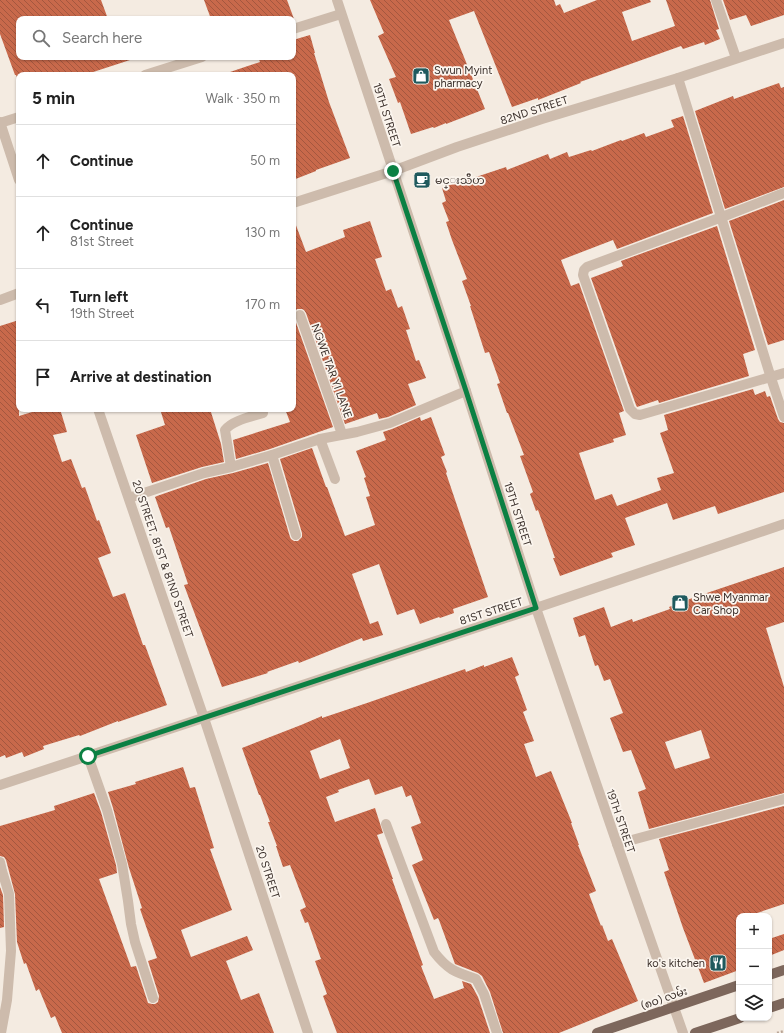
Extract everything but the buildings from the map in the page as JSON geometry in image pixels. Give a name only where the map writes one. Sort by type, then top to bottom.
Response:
[{"type":"main road","points":[[772,974],[784,970]]},
{"type":"main road","name":"(၈၀) လမ်း","points":[[597,1033],[736,986]]},
{"type":"main road","points":[[772,1007],[784,1003]]},
{"type":"main road","points":[[695,1033],[736,1019]]},
{"type":"street","name":"19TH STREET","points":[[337,0],[536,608],[683,1033]]},
{"type":"street","points":[[716,0],[736,58]]},
{"type":"street","points":[[296,28],[341,14]]},
{"type":"street","name":"82ND STREET","points":[[296,202],[393,171],[457,147],[542,119],[784,44]]},
{"type":"street","points":[[154,72],[192,60]]},
{"type":"street","points":[[678,78],[784,417]]},
{"type":"street","points":[[16,118],[0,122],[16,171]]},
{"type":"street","points":[[784,192],[722,217],[587,267],[584,270],[583,275],[630,409],[635,414],[640,415],[784,373]]},
{"type":"street","points":[[0,300],[16,295]]},
{"type":"street","name":"NGWE TAR YI LANE","points":[[300,315],[342,434]]},
{"type":"street","points":[[129,498],[204,473],[272,455],[320,439],[357,432],[390,423],[466,391]]},
{"type":"street","name":"20 STREET, 81ST & 81ND STREET","points":[[99,412],[204,718]]},
{"type":"street","points":[[231,467],[225,430],[228,426],[236,422],[263,413]]},
{"type":"street","points":[[320,439],[335,479]]},
{"type":"street","points":[[272,455],[296,535]]},
{"type":"street","name":"81ST STREET","points":[[0,785],[536,608],[784,524]]},
{"type":"street","name":"20 STREET","points":[[204,718],[308,1033]]},
{"type":"street","points":[[88,756],[107,810],[122,864],[130,924],[153,998]]},
{"type":"street","points":[[617,844],[784,799]]},
{"type":"street","points":[[386,824],[434,952],[443,963],[456,973],[476,979],[484,994],[497,1033]]},
{"type":"street","points":[[0,862],[10,894],[11,950],[7,1000],[1,1033]]},
{"type":"path","points":[[777,1033],[784,1031]]},
{"type":"place","name":"Swun Myint pharmacy","points":[[421,76]]},
{"type":"place","name":"မင္းသီဟ","points":[[422,180]]},
{"type":"place","name":"Shwe Myanmar Car Shop","points":[[680,603]]},
{"type":"place","name":"ko's kitchen","points":[[718,963]]},
{"type":"route","points":[[88,756],[536,608],[393,171]]}]
